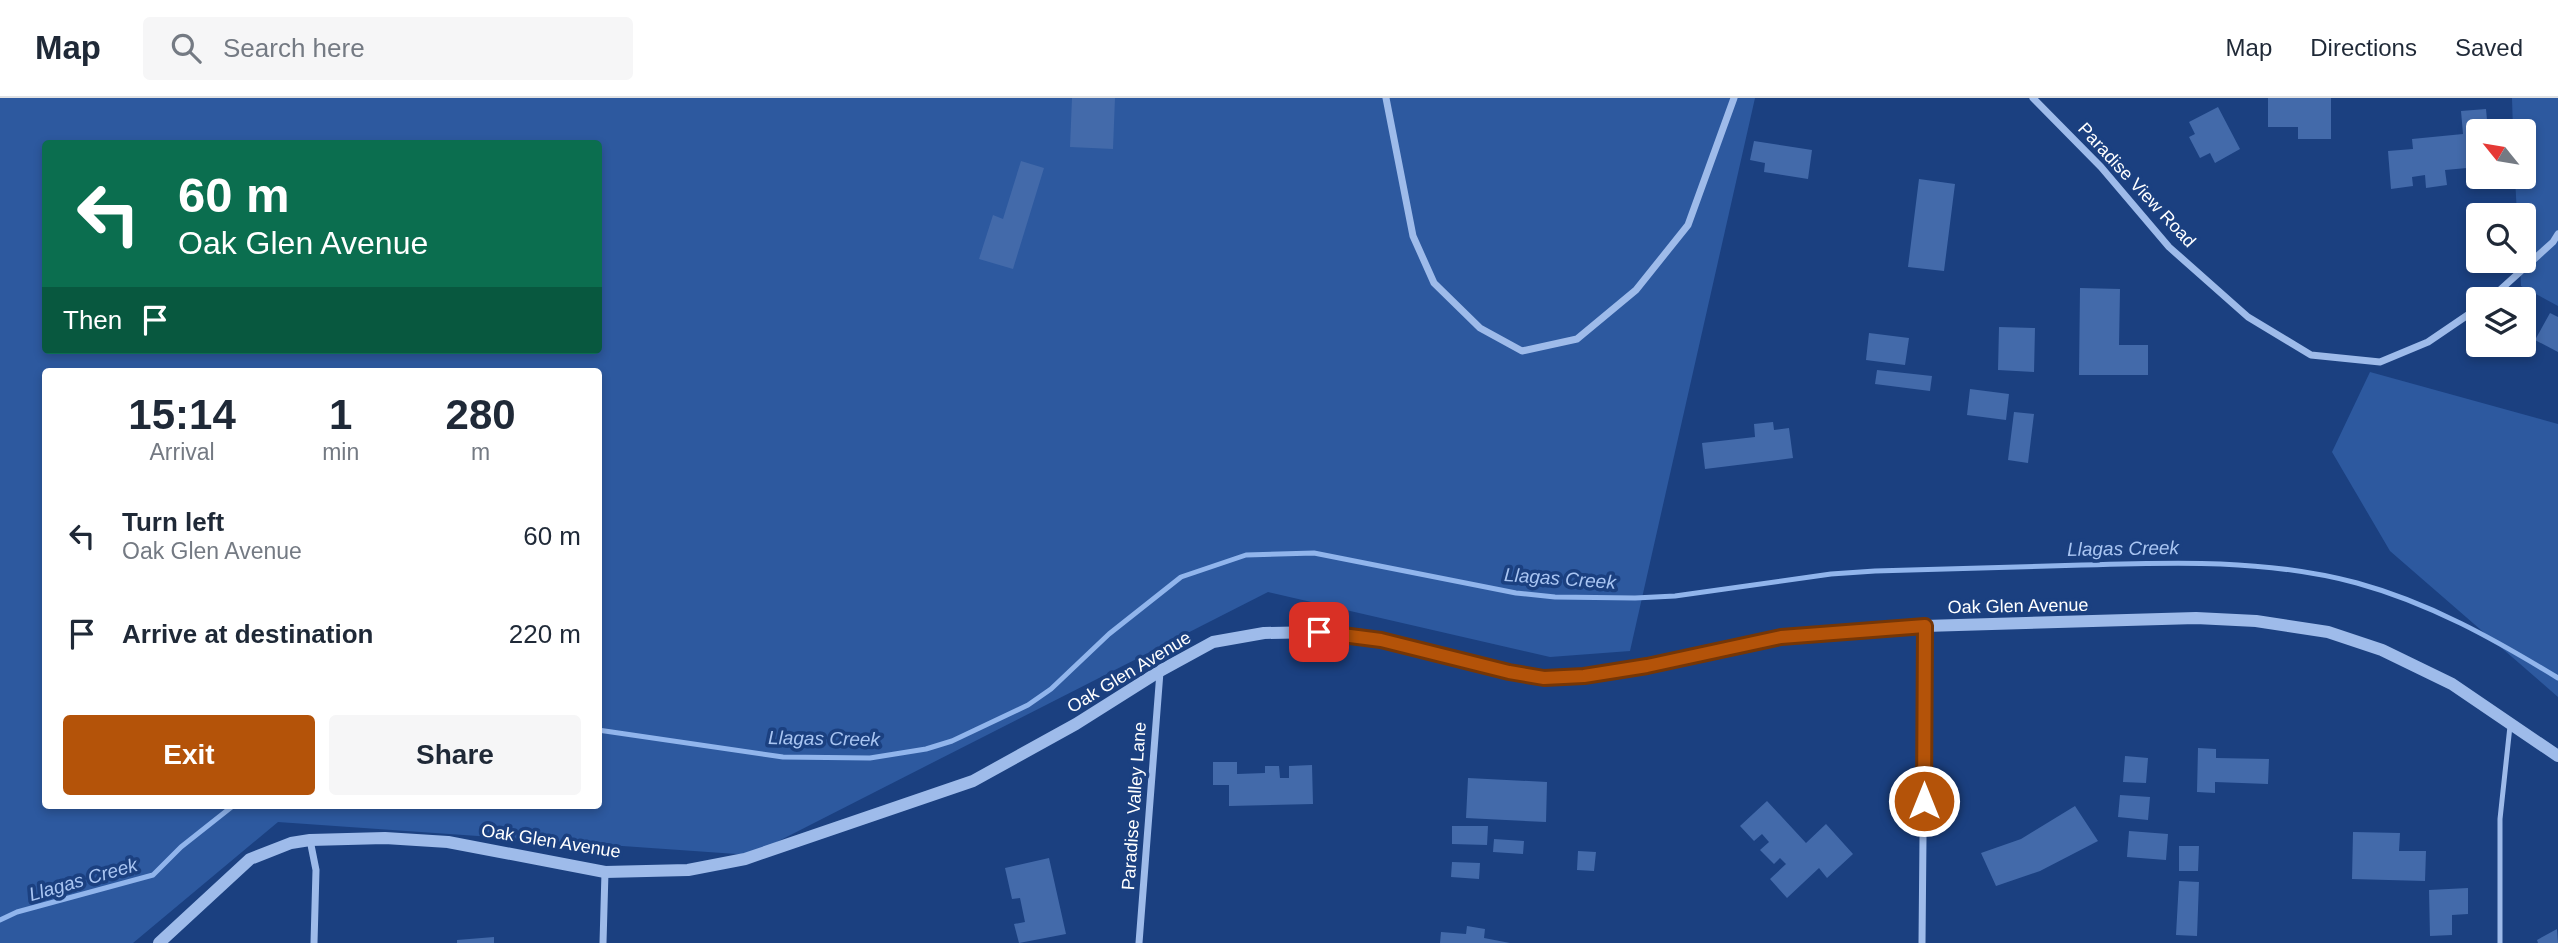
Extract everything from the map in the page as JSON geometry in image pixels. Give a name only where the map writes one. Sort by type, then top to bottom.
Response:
[{"type":"street","points":[[1386,98],[1413,236],[1434,283],[1480,328],[1522,351],[1577,339],[1636,290],[1688,225],[1734,98]]},
{"type":"street","name":"Paradise View Road","points":[[2033,98],[2101,167],[2169,247],[2248,317],[2311,355],[2380,362],[2428,342],[2466,316]]},
{"type":"street","points":[[2503,287],[2553,242],[2558,234]]},
{"type":"street","name":"Oak Glen Avenue","points":[[159,943],[250,859],[291,843],[310,840],[385,838],[448,842],[605,872],[688,870],[745,859],[973,781],[1076,724],[1160,671],[1213,642],[1264,633],[1319,632],[1381,640],[1509,672],[1544,678],[1584,676],[1647,666],[1781,637],[1925,626],[2196,618],[2256,621],[2328,632],[2382,650],[2452,684],[2558,756]]},
{"type":"street","points":[[1922,943],[1925,626]]},
{"type":"street","name":"Paradise Valley Lane","points":[[1139,943],[1160,671]]},
{"type":"street","points":[[310,840],[316,870],[314,943]]},
{"type":"street","points":[[603,943],[605,872]]},
{"type":"lane","points":[[2500,943],[2500,819],[2510,721]]},
{"type":"shaded area","points":[[0,98],[1755,98],[1630,651],[1550,657],[1268,592],[751,855],[278,822],[133,943],[0,943]]},
{"type":"shaded area","points":[[2512,98],[2558,98],[2558,306],[2536,294],[2536,287],[2521,286],[2520,273],[2536,273],[2536,203],[2516,203],[2516,189],[2536,189],[2536,119],[2513,119]]},
{"type":"shaded area","points":[[2370,372],[2558,424],[2558,697],[2390,551],[2332,452]]},
{"type":"building","points":[[1072,98],[1115,98],[1113,149],[1070,147]]},
{"type":"building","points":[[2268,98],[2331,98],[2331,139],[2298,139],[2298,127],[2268,127]]},
{"type":"building","points":[[2218,107],[2240,149],[2215,163],[2210,153],[2200,158],[2189,137],[2195,134],[2189,122]]},
{"type":"building","points":[[2486,109],[2487,119],[2466,119],[2466,168],[2445,170],[2447,185],[2426,188],[2425,175],[2412,177],[2413,186],[2391,189],[2388,151],[2413,149],[2412,139],[2463,134],[2461,111]]},
{"type":"building","points":[[1754,141],[1812,150],[1808,179],[1764,172],[1765,163],[1750,160]]},
{"type":"building","points":[[1021,161],[1044,168],[1013,269],[979,259],[993,215],[1003,219]]},
{"type":"building","points":[[1919,179],[1955,184],[1944,271],[1908,267]]},
{"type":"building","points":[[2080,288],[2120,289],[2119,345],[2148,345],[2148,375],[2079,375]]},
{"type":"building","points":[[2550,313],[2558,317],[2558,352],[2536,338]]},
{"type":"building","points":[[1999,327],[2035,328],[2034,372],[1998,370]]},
{"type":"building","points":[[1869,333],[1909,338],[1905,365],[1866,360]]},
{"type":"building","points":[[1877,370],[1932,376],[1930,391],[1875,384]]},
{"type":"building","points":[[1970,389],[2009,394],[2006,420],[1967,415]]},
{"type":"building","points":[[2014,412],[2034,414],[2028,463],[2008,460]]},
{"type":"building","points":[[1773,422],[1774,430],[1789,428],[1793,458],[1705,469],[1702,443],[1755,437],[1754,424]]},
{"type":"building","points":[[2198,748],[2216,749],[2216,758],[2269,759],[2268,784],[2215,782],[2215,793],[2197,792]]},
{"type":"building","points":[[2125,756],[2148,758],[2146,783],[2123,782]]},
{"type":"building","points":[[1213,762],[1237,762],[1237,774],[1265,773],[1265,766],[1279,766],[1280,778],[1289,778],[1289,766],[1312,765],[1313,804],[1229,806],[1229,785],[1213,785]]},
{"type":"building","points":[[1468,778],[1547,782],[1546,822],[1466,818]]},
{"type":"building","points":[[2120,795],[2150,797],[2148,820],[2118,817]]},
{"type":"building","points":[[1767,801],[1806,843],[1826,824],[1853,854],[1827,878],[1819,868],[1787,898],[1770,879],[1786,864],[1780,858],[1774,864],[1760,850],[1769,842],[1762,834],[1754,841],[1740,826]]},
{"type":"building","points":[[2075,806],[2098,841],[2040,871],[1996,886],[1981,853],[2021,839]]},
{"type":"building","points":[[1452,826],[1488,826],[1487,845],[1452,844]]},
{"type":"building","points":[[2129,831],[2168,834],[2166,860],[2127,857]]},
{"type":"building","points":[[2353,832],[2400,833],[2399,851],[2426,851],[2425,881],[2352,879]]},
{"type":"building","points":[[1494,839],[1524,841],[1523,854],[1493,852]]},
{"type":"building","points":[[2179,846],[2199,846],[2198,871],[2179,871]]},
{"type":"building","points":[[1578,851],[1596,852],[1594,871],[1577,870]]},
{"type":"building","points":[[1049,858],[1066,934],[1019,943],[1014,924],[1025,922],[1020,898],[1012,899],[1005,868]]},
{"type":"building","points":[[1452,862],[1480,863],[1479,879],[1451,877]]},
{"type":"building","points":[[2179,881],[2199,882],[2197,936],[2176,935]]},
{"type":"building","points":[[2468,888],[2468,914],[2452,915],[2452,935],[2430,936],[2429,890]]},
{"type":"building","points":[[1467,926],[1485,929],[1484,938],[1510,943],[1440,943],[1441,932],[1466,934]]},
{"type":"building","points":[[2557,929],[2558,943],[2538,943],[2537,940]]},
{"type":"building","points":[[494,937],[494,943],[457,943],[457,940]]},
{"type":"waterway","name":"Llagas Creek","points":[[602,731],[783,757],[870,758],[926,749],[952,741],[1028,705],[1051,689],[1109,634],[1181,577],[1246,555],[1314,553],[1516,593],[1555,597],[1675,596],[1831,574],[1875,571],[2151,563],[2255,566],[2323,575],[2384,591],[2486,636],[2558,678]]},
{"type":"waterway","name":"Llagas Creek","points":[[0,920],[17,912],[153,875],[181,847],[229,809]]},
{"type":"route","points":[[1319,632],[1381,640],[1418,651],[1544,678],[1584,676],[1647,666],[1781,637],[1925,626],[1924,801]]}]
